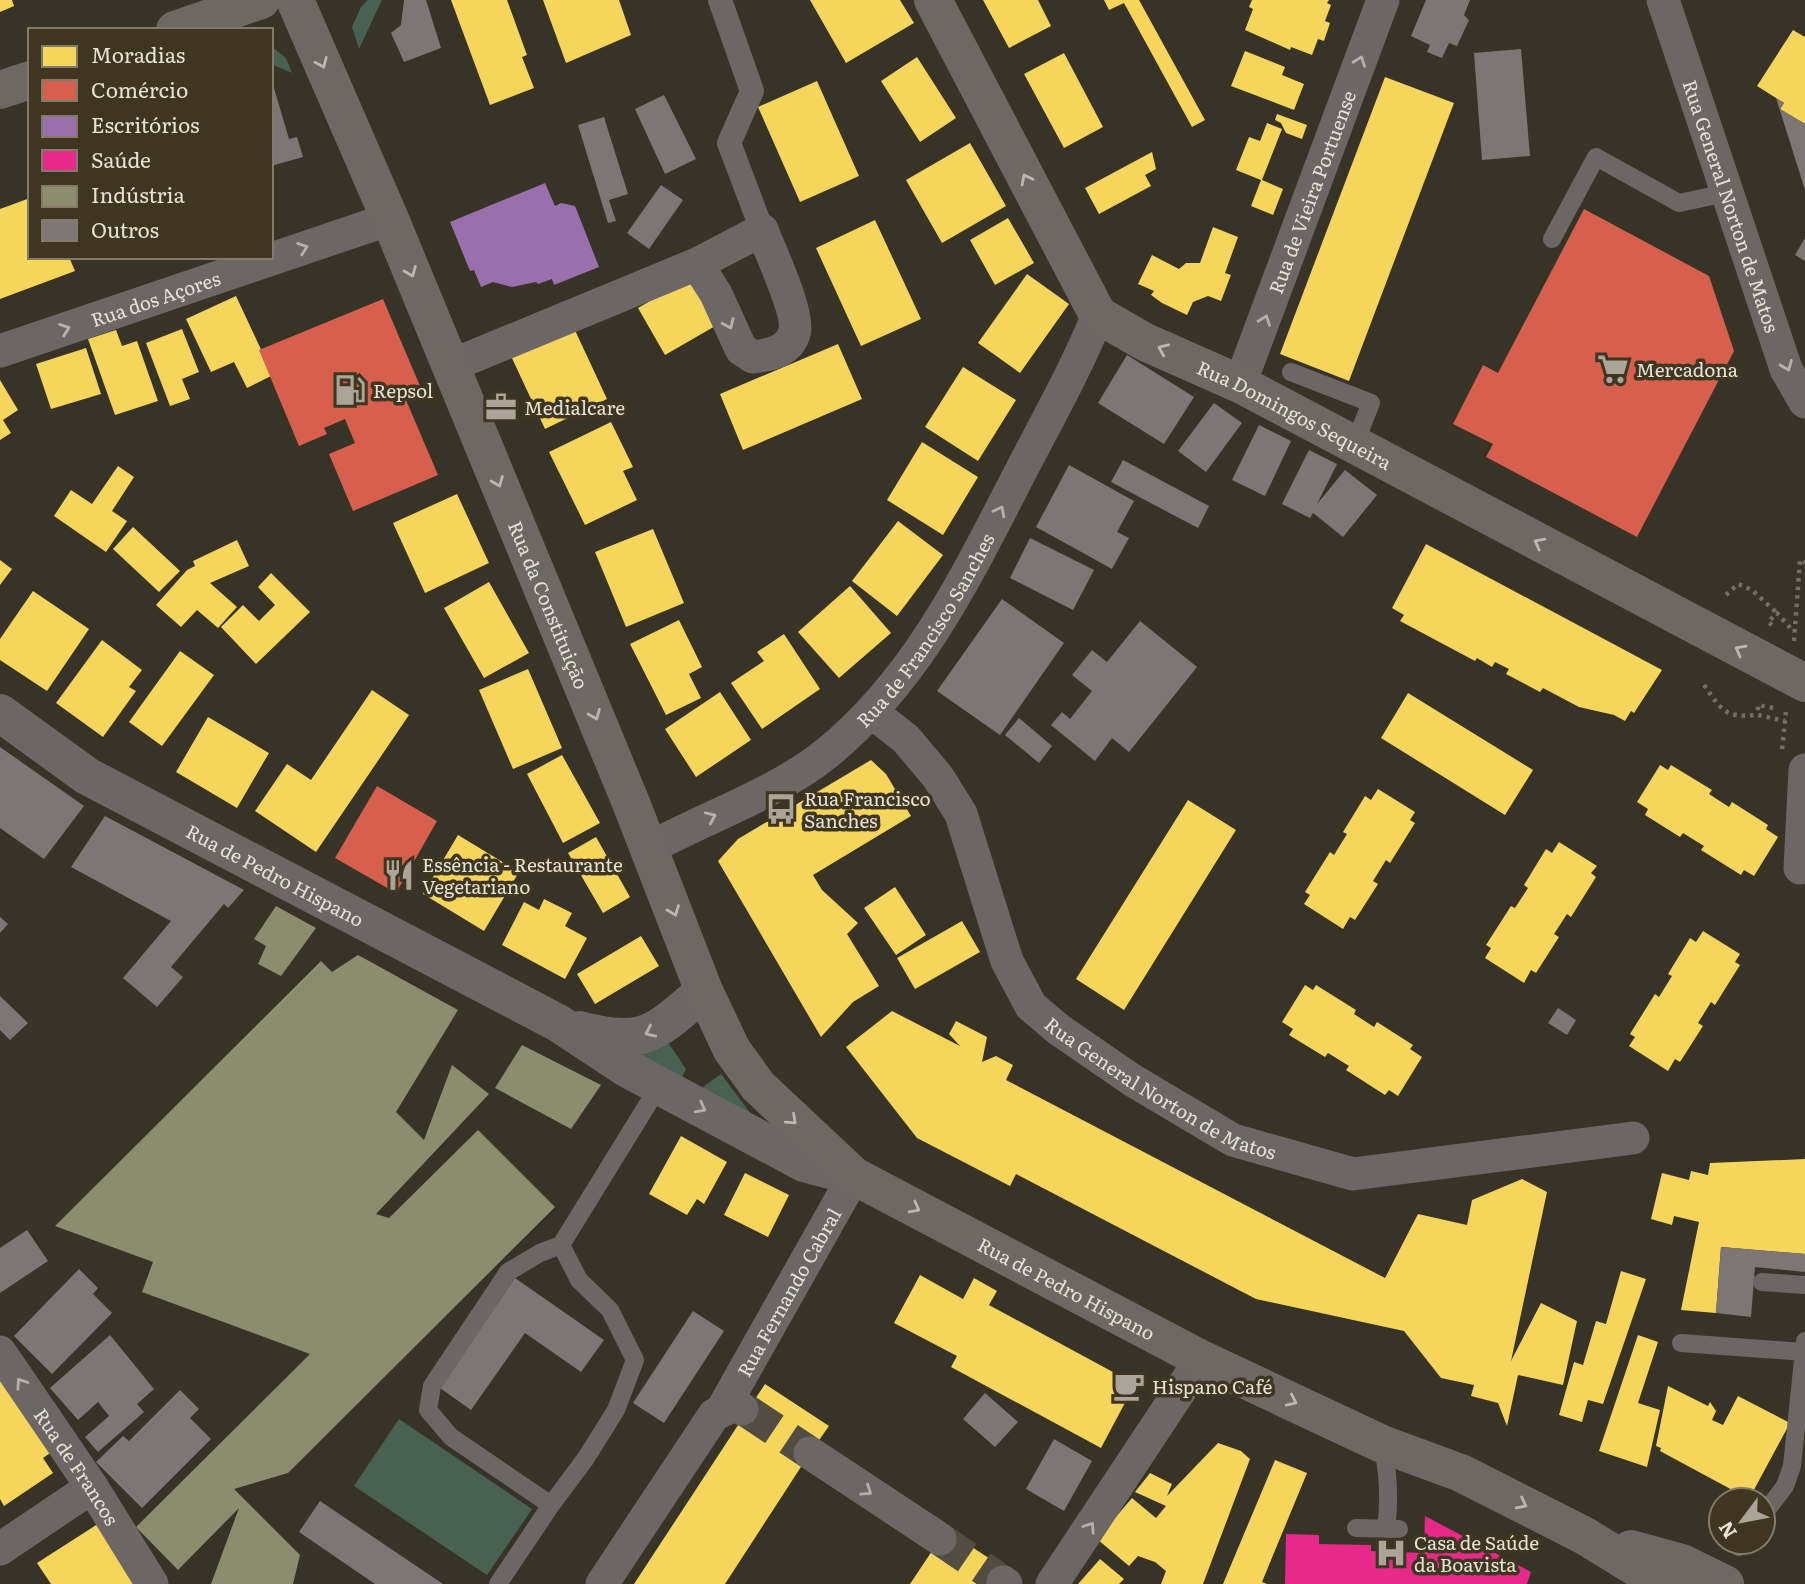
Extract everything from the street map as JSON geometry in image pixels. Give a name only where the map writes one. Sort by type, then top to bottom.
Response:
[{"type":"main road","points":[[181,28],[261,0]]},
{"type":"main road","name":"Rua da Constituição","points":[[295,0],[390,219],[650,848],[704,991],[732,1050],[758,1086],[855,1176]]},
{"type":"main road","points":[[933,0],[1098,315]]},
{"type":"main road","points":[[0,90],[28,81]]},
{"type":"main road","name":"Rua Domingos Sequeira","points":[[1098,315],[1145,342],[1241,384],[1803,682]]},
{"type":"main road","name":"Rua de Pedro Hispano","points":[[855,1176],[1201,1359],[1382,1444],[1461,1473],[1585,1536],[1663,1584]]},
{"type":"main road","name":"Rua de Pedro Hispano","points":[[1585,1536],[1682,1563],[1725,1584]]},
{"type":"street","points":[[697,264],[716,294],[741,349],[753,357],[773,355],[788,345],[795,333],[794,317],[729,143],[752,91],[720,0]]},
{"type":"street","name":"Rua de Vieira Portuense","points":[[1241,384],[1382,0]]},
{"type":"street","name":"Rua General Norton de Matos","points":[[1671,2],[1726,193],[1786,369],[1805,402]]},
{"type":"street","name":"Rua dos Açores","points":[[273,259],[390,219]]},
{"type":"street","points":[[450,366],[697,264],[762,230]]},
{"type":"street","name":"Rua dos Açores","points":[[0,351],[272,259]]},
{"type":"street","name":"Rua de Francisco Sanches","points":[[650,848],[746,801],[825,755],[873,713],[930,639],[962,584],[1098,315]]},
{"type":"street","name":"Rua de Pedro Hispano","points":[[0,713],[87,776],[558,1023],[626,1068],[804,1163],[855,1176]]},
{"type":"street","name":"Rua General Norton de Matos","points":[[873,713],[914,749],[938,777],[961,814],[1007,961],[1031,1006],[1058,1029],[1132,1080],[1233,1140],[1353,1174],[1633,1138]]},
{"type":"street","points":[[1800,868],[1805,770]]},
{"type":"street","name":"Rua de Pedro Hispano","points":[[558,1023],[609,1038],[628,1040],[648,1034],[666,1024],[704,991]]},
{"type":"street","name":"Rua Fernando Cabral","points":[[602,1584],[714,1415],[735,1410],[855,1176]]},
{"type":"street","name":"Rua de Francos","points":[[0,1352],[92,1487],[152,1584]]},
{"type":"street","points":[[1052,1584],[1201,1359]]},
{"type":"street","points":[[810,1453],[940,1539]]},
{"type":"street","points":[[0,1549],[92,1487]]},
{"type":"lane","points":[[1552,239],[1596,156],[1679,204],[1726,193]]},
{"type":"lane","points":[[1291,372],[1371,403],[1354,445]]},
{"type":"lane","points":[[551,1505],[450,1437],[428,1410],[432,1386],[508,1272],[540,1253],[561,1245],[660,1086]]},
{"type":"lane","points":[[498,1584],[586,1458],[616,1409],[635,1360],[610,1310],[579,1280],[561,1245]]},
{"type":"lane","points":[[1762,1282],[1805,1285]]},
{"type":"lane","points":[[1681,1343],[1805,1347],[1792,1466],[1785,1486],[1777,1497]]},
{"type":"lane","points":[[1356,1528],[1392,1529],[1389,1473],[1382,1444]]},
{"type":"path","points":[[1793,643],[1800,560],[1805,562]]},
{"type":"path","points":[[1726,595],[1738,584],[1752,590],[1795,633]]},
{"type":"path","points":[[1772,625],[1768,622],[1777,613]]},
{"type":"path","points":[[1703,685],[1721,710],[1736,717],[1758,715],[1785,721]]},
{"type":"path","points":[[1758,715],[1758,705],[1773,708]]},
{"type":"green space","points":[[368,0],[382,0],[359,49],[352,27],[361,7]]},
{"type":"green space","points":[[273,48],[286,58],[292,73],[273,65]]},
{"type":"green space","points":[[667,1041],[686,1069],[677,1087],[630,1061]]},
{"type":"green space","points":[[721,1074],[761,1127],[701,1099],[703,1087]]},
{"type":"green space","points":[[399,1419],[532,1509],[487,1575],[354,1486]]},
{"type":"building: Moradias","points":[[0,0],[12,0],[14,6],[0,12]]},
{"type":"building: Moradias","points":[[451,0],[507,0],[527,55],[522,57],[534,88],[490,105]]},
{"type":"building: Moradias","points":[[543,0],[619,0],[631,35],[566,63]]},
{"type":"building: Moradias","points":[[810,0],[900,0],[914,23],[846,63]]},
{"type":"building: Moradias","points":[[983,0],[1038,0],[1051,26],[1009,48]]},
{"type":"building: Moradias","points":[[1104,0],[1139,0],[1205,120],[1192,127],[1124,3],[1109,10]]},
{"type":"building: Moradias","points":[[1252,0],[1329,0],[1327,3],[1331,5],[1325,21],[1330,23],[1324,41],[1318,39],[1312,55],[1291,47],[1290,50],[1245,30],[1253,9],[1249,7]]},
{"type":"building: Moradias","points":[[1793,30],[1805,37],[1805,124],[1780,109],[1784,103],[1757,86]]},
{"type":"building: Moradias","points":[[1245,51],[1285,67],[1282,75],[1304,84],[1294,110],[1231,86]]},
{"type":"building: Moradias","points":[[1064,53],[1103,127],[1064,148],[1024,74]]},
{"type":"building: Moradias","points":[[917,57],[956,118],[920,142],[881,81]]},
{"type":"building: Moradias","points":[[1385,77],[1454,103],[1349,381],[1280,354]]},
{"type":"building: Moradias","points":[[817,81],[859,176],[800,202],[758,107]]},
{"type":"building: Moradias","points":[[1277,114],[1307,125],[1302,139],[1286,133],[1281,123],[1275,120]]},
{"type":"building: Moradias","points":[[1267,123],[1282,129],[1262,180],[1283,189],[1273,215],[1251,206],[1261,180],[1236,170],[1249,137],[1260,141]]},
{"type":"building: Moradias","points":[[970,143],[1006,206],[942,243],[906,180]]},
{"type":"building: Moradias","points":[[1152,152],[1156,169],[1145,175],[1151,186],[1099,214],[1085,188]]},
{"type":"building: Moradias","points":[[28,199],[28,259],[70,259],[75,271],[0,299],[0,209]]},
{"type":"building: Moradias","points":[[1008,218],[1034,263],[995,285],[970,240]]},
{"type":"building: Moradias","points":[[875,220],[921,319],[861,346],[816,248]]},
{"type":"building: Moradias","points":[[1213,227],[1238,237],[1225,273],[1231,275],[1221,301],[1208,296],[1193,302],[1187,315],[1162,303],[1151,295],[1154,291],[1138,284],[1152,255],[1179,269],[1186,263],[1200,263]]},
{"type":"building: Moradias","points":[[1027,274],[1069,304],[1020,373],[978,343]]},
{"type":"building: Moradias","points":[[690,278],[717,325],[665,355],[638,308]]},
{"type":"building: Moradias","points":[[236,296],[273,375],[247,388],[234,362],[211,372],[186,319]]},
{"type":"building: Moradias","points":[[573,326],[607,399],[545,429],[511,356]]},
{"type":"building: Moradias","points":[[182,329],[199,372],[182,379],[190,399],[170,406],[146,343]]},
{"type":"building: Moradias","points":[[116,330],[122,346],[137,341],[158,401],[115,415],[88,339]]},
{"type":"building: Moradias","points":[[838,344],[862,399],[743,450],[720,394]]},
{"type":"building: Moradias","points":[[86,348],[101,394],[51,409],[36,364]]},
{"type":"building: Moradias","points":[[963,367],[1016,400],[978,461],[925,427]]},
{"type":"building: Moradias","points":[[0,380],[18,410],[3,420],[11,433],[0,440]]},
{"type":"building: Moradias","points":[[611,422],[633,467],[623,471],[637,500],[585,525],[549,452]]},
{"type":"building: Moradias","points":[[922,442],[978,477],[943,535],[887,500]]},
{"type":"building: Moradias","points":[[118,466],[134,477],[112,511],[127,521],[106,552],[54,516],[71,490],[92,504]]},
{"type":"building: Moradias","points":[[457,494],[489,563],[425,593],[393,523]]},
{"type":"building: Moradias","points":[[898,521],[943,555],[897,616],[852,581]]},
{"type":"building: Moradias","points":[[133,527],[180,571],[159,592],[113,549]]},
{"type":"building: Moradias","points":[[653,529],[684,603],[626,627],[595,552]]},
{"type":"building: Moradias","points":[[237,540],[249,566],[210,583],[237,607],[218,628],[197,610],[181,627],[156,605],[187,570],[195,566],[193,561]]},
{"type":"building: Moradias","points":[[1426,544],[1662,670],[1634,713],[1631,711],[1625,721],[1614,715],[1579,707],[1543,688],[1540,692],[1506,674],[1509,669],[1495,662],[1492,667],[1477,658],[1475,661],[1400,621],[1404,615],[1392,608]]},
{"type":"building: Moradias","points":[[0,560],[12,569],[0,585]]},
{"type":"building: Moradias","points":[[271,573],[310,612],[256,664],[221,627],[243,605],[259,621],[275,605],[258,587]]},
{"type":"building: Moradias","points":[[489,582],[529,653],[484,678],[444,608]]},
{"type":"building: Moradias","points":[[850,586],[891,633],[839,678],[798,632]]},
{"type":"building: Moradias","points":[[33,591],[89,629],[47,691],[0,660],[0,639]]},
{"type":"building: Moradias","points":[[679,620],[702,667],[689,674],[701,698],[666,715],[630,644]]},
{"type":"building: Moradias","points":[[784,634],[820,689],[762,729],[731,683],[764,661],[757,652]]},
{"type":"building: Moradias","points":[[102,640],[142,670],[129,687],[136,691],[103,737],[56,703]]},
{"type":"building: Moradias","points":[[180,651],[214,675],[162,746],[129,722]]},
{"type":"building: Moradias","points":[[528,669],[562,748],[513,769],[479,690]]},
{"type":"building: Moradias","points":[[372,690],[409,715],[316,852],[255,811],[287,764],[311,780]]},
{"type":"building: Moradias","points":[[720,692],[751,740],[696,777],[665,729]]},
{"type":"building: Moradias","points":[[1408,693],[1533,770],[1505,815],[1381,738]]},
{"type":"building: Moradias","points":[[208,717],[269,753],[237,808],[176,772]]},
{"type":"building: Moradias","points":[[562,755],[600,823],[563,843],[527,774]]},
{"type":"building: Moradias","points":[[871,760],[886,774],[911,816],[813,875],[822,890],[858,923],[847,934],[879,986],[853,1002],[821,1037],[718,861],[738,839]]},
{"type":"building: Moradias","points":[[1660,765],[1668,770],[1671,765],[1712,790],[1709,794],[1729,807],[1732,802],[1768,825],[1766,829],[1778,837],[1754,876],[1744,870],[1741,875],[1701,850],[1704,846],[1683,833],[1680,837],[1645,815],[1648,809],[1637,802]]},
{"type":"building: Moradias","points":[[1378,789],[1415,812],[1410,820],[1415,823],[1390,863],[1386,860],[1373,881],[1378,884],[1355,920],[1350,917],[1343,929],[1304,904],[1310,895],[1305,892],[1330,852],[1334,855],[1347,834],[1343,832],[1365,796],[1371,800]]},
{"type":"building: Moradias","points":[[1188,800],[1236,830],[1124,1010],[1076,979]]},
{"type":"building: Moradias","points":[[458,835],[519,872],[484,931],[423,894]]},
{"type":"building: Moradias","points":[[596,837],[630,897],[603,913],[568,853]]},
{"type":"building: Moradias","points":[[1559,842],[1597,866],[1591,873],[1596,877],[1571,917],[1567,914],[1554,934],[1559,937],[1536,973],[1531,970],[1524,983],[1485,958],[1491,948],[1486,945],[1511,906],[1515,908],[1528,888],[1524,885],[1546,849],[1552,853]]},
{"type":"building: Moradias","points":[[895,887],[926,935],[896,955],[864,908]]},
{"type":"building: Moradias","points":[[544,899],[572,913],[565,926],[587,938],[565,979],[502,945],[524,902],[539,910]]},
{"type":"building: Moradias","points":[[962,921],[980,952],[915,989],[897,958]]},
{"type":"building: Moradias","points":[[1703,931],[1740,954],[1735,962],[1740,965],[1715,1005],[1711,1002],[1698,1023],[1703,1026],[1680,1062],[1675,1059],[1668,1071],[1629,1046],[1635,1037],[1630,1034],[1655,994],[1659,997],[1672,976],[1668,974],[1690,938],[1696,942]]},
{"type":"building: Moradias","points":[[641,936],[659,966],[595,1004],[577,974]]},
{"type":"building: Moradias","points":[[1305,985],[1313,990],[1316,985],[1356,1010],[1354,1014],[1374,1027],[1377,1022],[1413,1045],[1410,1049],[1422,1057],[1398,1096],[1389,1090],[1385,1095],[1346,1070],[1349,1066],[1328,1053],[1325,1057],[1289,1035],[1293,1029],[1282,1022]]},
{"type":"building: Moradias","points":[[892,1011],[960,1046],[949,1034],[956,1021],[987,1037],[982,1062],[996,1056],[1013,1065],[1006,1080],[1385,1278],[1418,1214],[1467,1225],[1472,1200],[1522,1179],[1547,1192],[1511,1361],[1541,1303],[1577,1321],[1563,1385],[1518,1375],[1507,1426],[1498,1403],[1471,1396],[1474,1385],[1441,1378],[1404,1331],[1256,1299],[1016,1174],[1010,1186],[917,1138],[846,1047]]},
{"type":"building: Moradias","points":[[681,1136],[727,1162],[704,1204],[697,1199],[687,1215],[649,1194]]},
{"type":"building: Moradias","points":[[1805,1159],[1805,1254],[1721,1247],[1716,1313],[1681,1310],[1699,1222],[1674,1216],[1672,1225],[1651,1219],[1662,1173],[1689,1180],[1691,1171],[1708,1175],[1710,1163]]},
{"type":"building: Moradias","points":[[745,1173],[789,1195],[768,1237],[724,1215]]},
{"type":"building: Moradias","points":[[1621,1271],[1646,1279],[1603,1404],[1588,1400],[1582,1422],[1559,1415],[1574,1362],[1583,1365],[1596,1321],[1606,1324]]},
{"type":"building: Moradias","points":[[920,1275],[963,1299],[974,1278],[997,1291],[989,1305],[1135,1384],[1101,1448],[951,1367],[957,1356],[894,1323]]},
{"type":"building: Moradias","points":[[1638,1335],[1658,1342],[1638,1403],[1660,1410],[1647,1467],[1599,1451]]},
{"type":"building: Moradias","points":[[0,1365],[56,1449],[43,1458],[53,1473],[4,1506],[0,1499]]},
{"type":"building: Moradias","points":[[765,1384],[829,1426],[725,1584],[634,1584]]},
{"type":"building: Moradias","points":[[1668,1386],[1708,1406],[1710,1402],[1716,1411],[1712,1420],[1723,1425],[1738,1396],[1790,1423],[1756,1486],[1725,1486],[1660,1451],[1661,1448],[1656,1446]]},
{"type":"building: Moradias","points":[[1218,1443],[1241,1451],[1250,1459],[1203,1584],[1161,1584],[1166,1571],[1155,1562],[1138,1556],[1129,1566],[1097,1539],[1132,1498],[1156,1518],[1166,1506],[1135,1492],[1150,1473],[1172,1484],[1167,1496]]},
{"type":"building: Moradias","points":[[1275,1460],[1307,1473],[1262,1582],[1267,1584],[1223,1584]]},
{"type":"building: Moradias","points":[[104,1520],[145,1584],[51,1584],[37,1563]]},
{"type":"building: Moradias","points":[[946,1530],[1010,1572],[1002,1584],[910,1584]]},
{"type":"building: Moradias","points":[[1100,1559],[1124,1579],[1119,1584],[1078,1584]]},
{"type":"building: Comércio","name":"Mercadona","points":[[1584,209],[1709,276],[1734,351],[1637,537],[1486,457],[1493,444],[1453,424],[1483,365],[1498,373]]},
{"type":"building: Comércio","points":[[383,299],[420,386],[403,393],[438,475],[353,511],[329,454],[355,443],[345,419],[324,428],[327,434],[299,446],[259,350]]},
{"type":"building: Comércio","points":[[377,786],[437,821],[396,893],[335,858]]},
{"type":"building: Escritórios","points":[[545,183],[555,206],[561,203],[575,206],[599,267],[554,285],[552,279],[538,284],[536,282],[512,287],[493,282],[481,287],[474,270],[470,271],[450,222]]},
{"type":"building: Saúde","name":"Casa de Saúde da Boavista","points":[[1425,1516],[1531,1572],[1527,1584],[1285,1584],[1286,1534],[1319,1535],[1319,1544],[1371,1545],[1371,1551],[1424,1553]]},
{"type":"building: Indústria","points":[[276,906],[316,928],[281,976],[258,964],[266,946],[254,939]]},
{"type":"building: Indústria","points":[[358,955],[458,1010],[396,1112],[424,1140],[452,1065],[489,1094],[376,1214],[389,1218],[478,1130],[555,1207],[288,1473],[234,1489],[300,1555],[293,1584],[211,1584],[239,1508],[178,1570],[136,1527],[310,1354],[142,1292],[153,1262],[55,1226],[321,961],[332,972]]},
{"type":"building: Indústria","points":[[522,1045],[601,1085],[571,1129],[495,1088]]},
{"type":"building: Outros","points":[[404,0],[426,0],[441,48],[404,62],[391,33],[401,25]]},
{"type":"building: Outros","points":[[1426,0],[1470,0],[1464,15],[1469,20],[1457,46],[1449,43],[1442,58],[1427,52],[1430,45],[1411,36]]},
{"type":"building: Outros","points":[[1521,49],[1530,156],[1482,160],[1474,53]]},
{"type":"building: Outros","points":[[273,85],[289,139],[297,137],[303,157],[273,165]]},
{"type":"building: Outros","points":[[664,95],[696,159],[665,174],[635,109]]},
{"type":"building: Outros","points":[[1776,98],[1784,103],[1780,109],[1805,124],[1805,190]]},
{"type":"building: Outros","points":[[604,117],[628,194],[609,200],[616,221],[608,223],[578,125]]},
{"type":"building: Outros","points":[[661,185],[683,200],[649,249],[627,233]]},
{"type":"building: Outros","points":[[1805,238],[1805,261],[1795,255]]},
{"type":"building: Outros","points":[[1127,355],[1194,397],[1164,444],[1098,403]]},
{"type":"building: Outros","points":[[1214,403],[1242,423],[1206,472],[1178,451]]},
{"type":"building: Outros","points":[[1259,425],[1291,441],[1265,496],[1232,480]]},
{"type":"building: Outros","points":[[1309,450],[1337,464],[1317,504],[1345,470],[1377,495],[1343,537],[1313,513],[1310,518],[1282,504]]},
{"type":"building: Outros","points":[[1123,460],[1209,506],[1198,528],[1111,482]]},
{"type":"building: Outros","points":[[1069,465],[1134,501],[1117,532],[1129,538],[1112,569],[1036,527]]},
{"type":"building: Outros","points":[[1030,538],[1094,570],[1073,610],[1010,578]]},
{"type":"building: Outros","points":[[1002,599],[1064,643],[1000,735],[937,691]]},
{"type":"building: Outros","points":[[1140,621],[1197,667],[1129,752],[1112,738],[1095,761],[1051,725],[1062,712],[1070,719],[1092,691],[1072,675],[1092,650],[1107,662]]},
{"type":"building: Outros","points":[[1019,718],[1052,746],[1039,763],[1005,735]]},
{"type":"building: Outros","points":[[0,747],[84,806],[44,859],[0,828]]},
{"type":"building: Outros","points":[[105,816],[244,890],[228,908],[224,904],[171,967],[183,977],[157,1007],[123,978],[171,921],[71,867]]},
{"type":"building: Outros","points":[[0,917],[8,924],[0,933]]},
{"type":"building: Outros","points":[[0,996],[28,1023],[10,1040],[0,1030]]},
{"type":"building: Outros","points":[[1558,1008],[1576,1020],[1567,1035],[1548,1023]]},
{"type":"building: Outros","points":[[27,1230],[48,1261],[0,1293],[0,1248]]},
{"type":"building: Outros","points":[[1721,1247],[1805,1254],[1805,1272],[1755,1267],[1751,1317],[1716,1313]]},
{"type":"building: Outros","points":[[79,1269],[98,1288],[93,1294],[112,1313],[52,1374],[14,1336]]},
{"type":"building: Outros","points":[[515,1278],[604,1340],[581,1372],[525,1333],[471,1410],[440,1388]]},
{"type":"building: Outros","points":[[693,1311],[724,1331],[664,1423],[633,1403]]},
{"type":"building: Outros","points":[[110,1335],[154,1389],[137,1404],[144,1412],[98,1452],[85,1437],[109,1416],[98,1402],[78,1420],[50,1388]]},
{"type":"building: Outros","points":[[180,1390],[199,1409],[190,1418],[211,1439],[142,1508],[96,1462],[123,1436],[129,1441]]},
{"type":"building: Outros","points":[[985,1393],[1018,1422],[995,1447],[963,1419]]},
{"type":"building: Outros","points":[[1054,1439],[1092,1461],[1064,1511],[1026,1489]]},
{"type":"building: Outros","points":[[320,1501],[443,1584],[375,1584],[299,1532]]},
{"type":"tunnel","points":[[747,1411],[810,1453]]},
{"type":"tunnel","points":[[940,1539],[1003,1582]]},
{"type":"place","name":"Mercadona","points":[[1613,369]]},
{"type":"place","name":"Repsol","points":[[350,390]]},
{"type":"place","name":"Medialcare","points":[[501,407]]},
{"type":"place","name":"Rua Francisco Sanches","points":[[781,809]]},
{"type":"place","name":"Essência - Restaurante Vegetariano","points":[[399,875]]},
{"type":"place","name":"Hispano Café","points":[[1129,1386]]},
{"type":"place","name":"Casa de Saúde da Boavista","points":[[1391,1553]]}]
